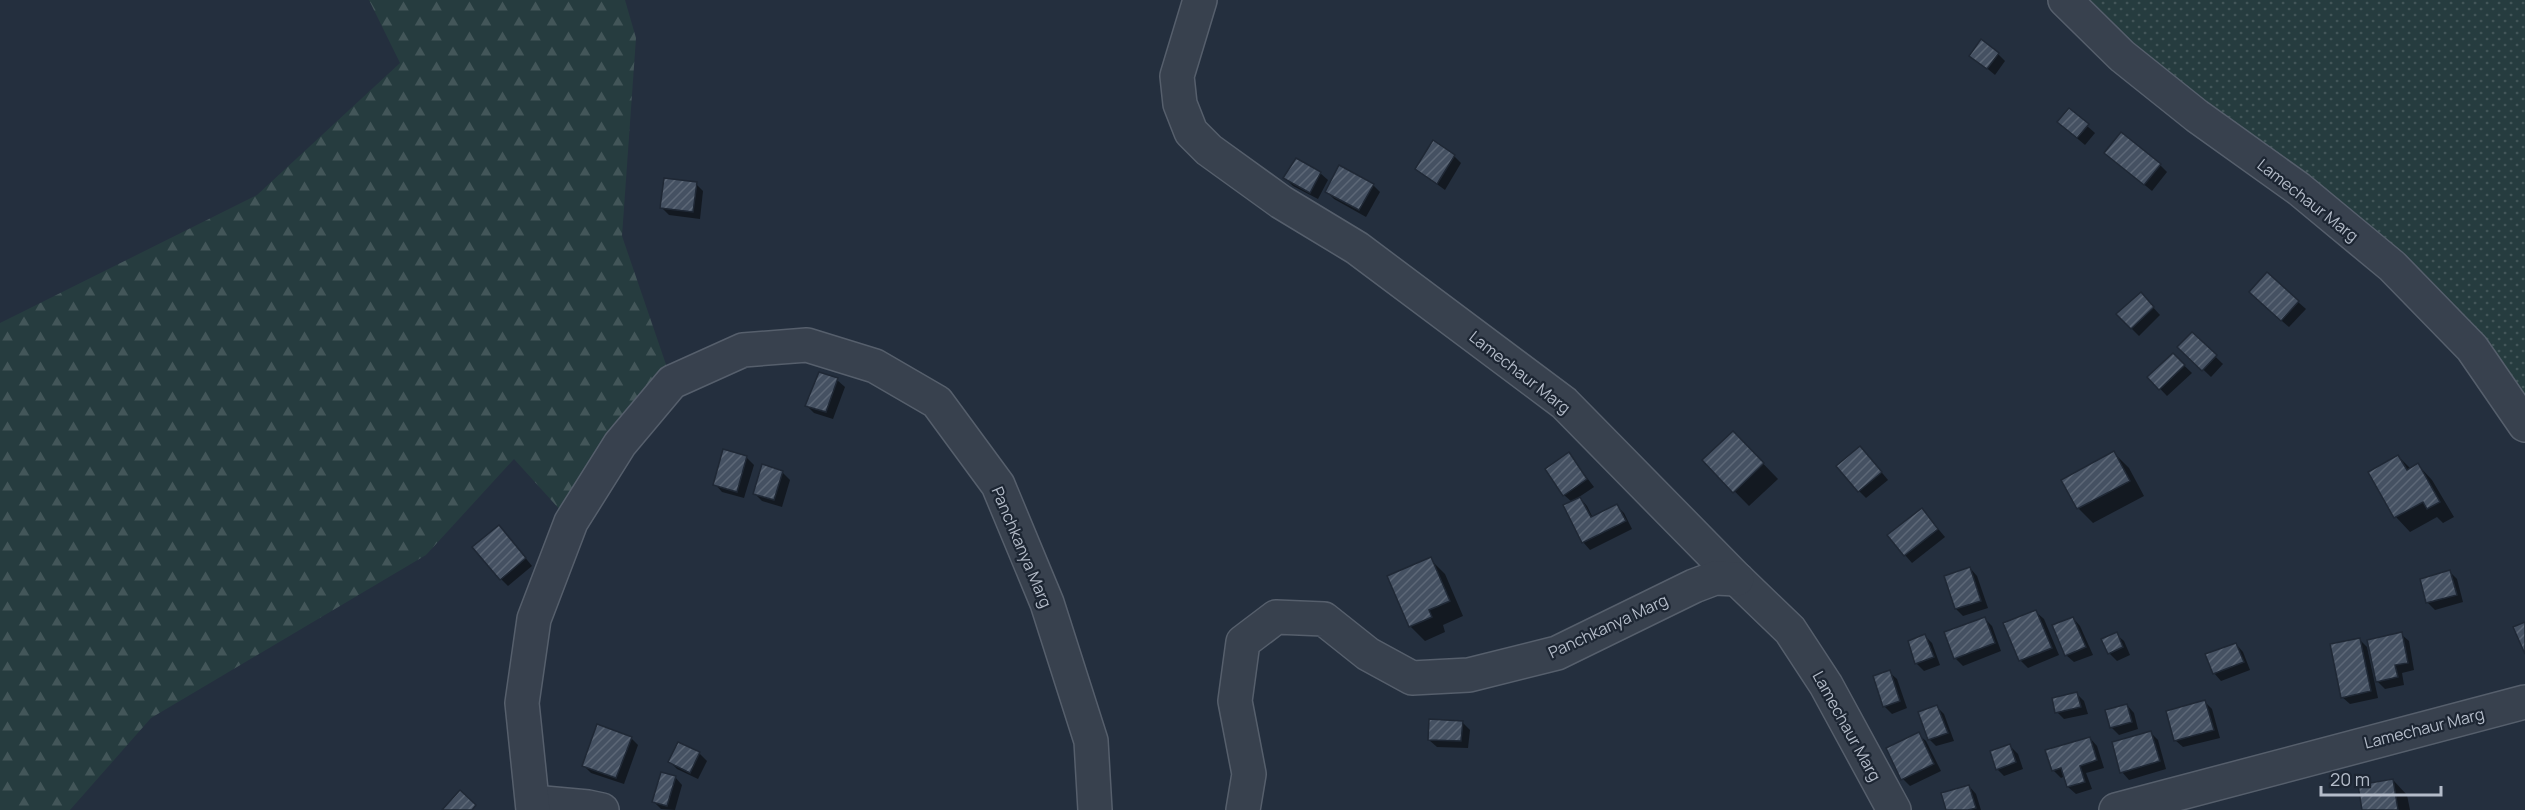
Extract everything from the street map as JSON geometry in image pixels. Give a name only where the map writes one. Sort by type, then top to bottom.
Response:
[{"type":"street","name":"Lamechaur Marg","points":[[1200,0],[1177,76],[1180,104],[1191,132],[1209,150],[1281,202],[1365,255],[1564,403],[1790,630],[1826,685],[1894,810]]},
{"type":"street","name":"Lamechaur Marg","points":[[2066,0],[2122,56],[2197,116],[2299,189],[2392,266],[2472,348],[2525,425]]},
{"type":"street","name":"Panchkanya Marg","points":[[533,806],[522,703],[534,619],[571,522],[620,444],[672,382],[743,350],[807,345],[875,366],[937,402],[998,485],[1047,603],[1091,741],[1095,810]]},
{"type":"street","name":"Panchkanya Marg","points":[[1243,810],[1249,774],[1235,700],[1243,642],[1276,617],[1324,619],[1368,654],[1412,678],[1469,675],[1557,654],[1694,586],[1715,578],[1737,579]]},
{"type":"street","name":"Lamechaur Marg","points":[[2115,810],[2525,702]]},
{"type":"street","points":[[533,806],[588,807],[602,810]]},
{"type":"green space","points":[[369,0],[625,0],[636,38],[622,236],[672,382],[571,522],[514,459],[426,555],[151,718],[70,810],[0,810],[0,323],[257,195],[400,63]]},
{"type":"green space","points":[[2065,0],[2525,0],[2525,425],[2472,348]]},
{"type":"building","points":[[1981,39],[1999,53],[1987,69],[1969,56]]},
{"type":"building","points":[[2069,108],[2089,124],[2077,138],[2057,122]]},
{"type":"building","points":[[2121,132],[2161,164],[2144,185],[2104,153]]},
{"type":"building","points":[[1433,140],[1455,155],[1437,184],[1415,169]]},
{"type":"building","points":[[1296,158],[1321,172],[1310,193],[1283,178]]},
{"type":"building","points":[[1339,165],[1374,184],[1359,210],[1325,192]]},
{"type":"building","points":[[664,178],[697,182],[693,212],[660,208]]},
{"type":"building","points":[[2267,272],[2299,301],[2281,321],[2249,292]]},
{"type":"building","points":[[2141,292],[2154,307],[2131,329],[2116,314]]},
{"type":"building","points":[[2192,332],[2217,355],[2202,371],[2177,347]]},
{"type":"building","points":[[2173,353],[2185,365],[2159,390],[2147,377]]},
{"type":"building","points":[[819,372],[838,378],[826,412],[805,406]]},
{"type":"building","points":[[1733,431],[1764,463],[1733,493],[1702,460]]},
{"type":"building","points":[[1860,446],[1882,472],[1858,492],[1836,466]]},
{"type":"building","points":[[723,449],[747,456],[737,492],[713,485]]},
{"type":"building","points":[[2114,451],[2130,481],[2077,509],[2061,480]]},
{"type":"building","points":[[1569,452],[1587,479],[1563,496],[1545,469]]},
{"type":"building","points":[[2398,455],[2407,470],[2418,463],[2440,502],[2427,509],[2423,502],[2394,518],[2368,472]]},
{"type":"building","points":[[762,464],[783,471],[774,500],[753,494]]},
{"type":"building","points":[[1580,497],[1591,517],[1617,504],[1626,521],[1582,543],[1563,505]]},
{"type":"building","points":[[1922,508],[1938,529],[1904,556],[1887,535]]},
{"type":"building","points":[[499,525],[526,558],[500,580],[472,547]]},
{"type":"building","points":[[1431,557],[1450,601],[1429,610],[1432,617],[1409,627],[1387,576]]},
{"type":"building","points":[[1970,567],[1981,601],[1955,609],[1944,576]]},
{"type":"building","points":[[2450,570],[2457,595],[2426,603],[2420,579]]},
{"type":"building","points":[[2036,610],[2052,648],[2019,661],[2003,623]]},
{"type":"building","points":[[1985,617],[1995,643],[1954,659],[1944,632]]},
{"type":"building","points":[[2073,617],[2086,647],[2065,656],[2052,625]]},
{"type":"building","points":[[2525,622],[2525,654],[2513,627]]},
{"type":"building","points":[[2117,632],[2123,647],[2108,654],[2101,639]]},
{"type":"building","points":[[2402,632],[2408,663],[2395,665],[2398,677],[2376,682],[2367,640]]},
{"type":"building","points":[[1925,634],[1934,657],[1915,664],[1908,641]]},
{"type":"building","points":[[2360,638],[2371,691],[2341,698],[2330,644]]},
{"type":"building","points":[[2236,643],[2244,662],[2213,674],[2205,654]]},
{"type":"building","points":[[1890,670],[1900,701],[1883,707],[1873,676]]},
{"type":"building","points":[[2077,692],[2081,707],[2055,713],[2052,698]]},
{"type":"building","points":[[2205,700],[2214,730],[2174,741],[2166,711]]},
{"type":"building","points":[[2127,704],[2132,722],[2110,728],[2105,710]]},
{"type":"building","points":[[1937,705],[1948,733],[1928,740],[1918,712]]},
{"type":"building","points":[[1429,719],[1463,721],[1461,741],[1428,740]]},
{"type":"building","points":[[597,724],[632,737],[616,778],[582,766]]},
{"type":"building","points":[[2151,731],[2160,761],[2120,773],[2112,742]]},
{"type":"building","points":[[1919,732],[1934,764],[1901,780],[1886,748]]},
{"type":"building","points":[[2090,737],[2097,760],[2080,766],[2085,782],[2067,787],[2061,768],[2052,771],[2045,750]]},
{"type":"building","points":[[678,742],[700,752],[690,773],[668,762]]},
{"type":"building","points":[[2010,744],[2016,762],[1996,770],[1990,751]]},
{"type":"building","points":[[661,772],[676,776],[667,806],[652,802]]},
{"type":"building","points":[[2393,779],[2398,810],[2362,810],[2358,785]]},
{"type":"building","points":[[1969,785],[1976,808],[1946,810],[1941,793]]},
{"type":"building","points":[[460,790],[476,805],[472,810],[442,810]]}]
